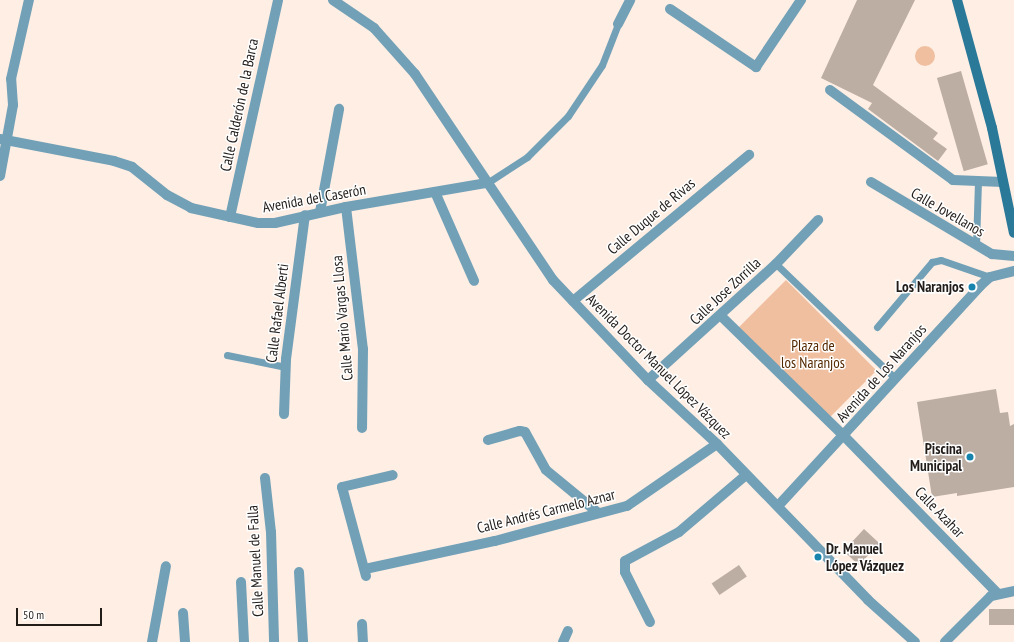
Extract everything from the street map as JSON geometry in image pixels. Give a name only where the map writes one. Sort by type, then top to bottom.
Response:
[{"type":"street","points":[[0,176],[3,140],[13,106],[12,79],[29,0]]},
{"type":"street","name":"Calle Calderón de la Barca","points":[[230,217],[278,0]]},
{"type":"street","name":"Avenida Doctor Manuel López Vázquez","points":[[334,0],[374,28],[393,47],[415,74],[553,280],[648,380],[717,444],[868,600],[915,642]]},
{"type":"street","points":[[618,24],[630,0]]},
{"type":"street","points":[[670,10],[759,66],[801,0]]},
{"type":"street","points":[[957,0],[992,128],[1014,233]]},
{"type":"street","points":[[830,90],[953,180],[1003,182]]},
{"type":"street","points":[[320,212],[339,109]]},
{"type":"street","name":"Avenida del Caserón","points":[[3,140],[114,161],[132,167],[178,202],[230,217],[275,223],[305,215],[346,207],[487,183]]},
{"type":"street","name":"Calle Duque de Rivas","points":[[573,301],[749,155]]},
{"type":"street","name":"Calle Jovellanos","points":[[871,182],[997,256],[1014,256]]},
{"type":"street","points":[[436,192],[474,281]]},
{"type":"street","name":"Calle Mario Vargas Llosa","points":[[346,207],[362,349],[362,428]]},
{"type":"street","name":"Calle Rafael Alberti","points":[[284,414],[286,367],[305,215]]},
{"type":"street","name":"Calle Jose Zorrilla","points":[[648,380],[721,316],[776,264],[818,220]]},
{"type":"street","points":[[990,277],[1014,271]]},
{"type":"street","name":"Avenida de Los Naranjos","points":[[778,506],[990,277]]},
{"type":"street","name":"Calle Azahar","points":[[721,316],[844,436],[997,593]]},
{"type":"street","points":[[488,440],[520,431],[525,432],[546,470],[597,512]]},
{"type":"street","name":"Calle Andrés Carmelo Aznar","points":[[393,475],[342,487],[365,572],[495,541],[639,500],[717,444]]},
{"type":"street","points":[[650,622],[625,572],[626,561],[679,532],[746,475]]},
{"type":"street","name":"Calle Manuel de Falla","points":[[265,478],[271,532],[274,642]]},
{"type":"street","points":[[152,642],[166,566]]},
{"type":"street","points":[[299,572],[304,642]]},
{"type":"street","points":[[241,582],[244,642]]},
{"type":"street","points":[[945,642],[985,601],[997,593],[1014,591]]},
{"type":"street","points":[[183,613],[185,642]]},
{"type":"street","points":[[362,624],[363,642]]},
{"type":"street","points":[[563,642],[568,632]]},
{"type":"lane","points":[[487,183],[527,157],[568,116],[602,66],[618,24]]},
{"type":"lane","points":[[976,245],[978,182]]},
{"type":"lane","points":[[878,327],[932,262],[941,260],[990,277]]},
{"type":"lane","points":[[776,264],[895,378]]},
{"type":"lane","points":[[227,355],[286,367]]},
{"type":"green space","points":[[921,46],[929,46],[935,52],[935,60],[929,66],[921,66],[915,60],[915,52]]},
{"type":"green space","name":"Plaza de los Naranjos","points":[[786,280],[877,371],[829,418],[739,327]]},
{"type":"building","points":[[857,0],[915,0],[873,85],[938,133],[933,139],[947,149],[938,161],[868,109],[872,103],[821,78]]},
{"type":"building","points":[[961,71],[988,164],[964,171],[937,78]]},
{"type":"building","name":"Piscina Municipal","points":[[996,389],[1000,413],[1008,412],[1010,426],[1014,424],[1014,487],[957,496],[957,493],[932,497],[917,402]]},
{"type":"building","points":[[864,529],[879,543],[859,565],[844,551]]},
{"type":"building","points":[[739,565],[747,577],[719,595],[712,583]]},
{"type":"building","points":[[989,609],[1014,609],[1014,625],[989,625]]},
{"type":"place","name":"Los Naranjos","points":[[972,287]]},
{"type":"place","name":"Piscina Municipal","points":[[970,457]]},
{"type":"place","name":"Dr. Manuel López Vázquez","points":[[818,557]]}]
